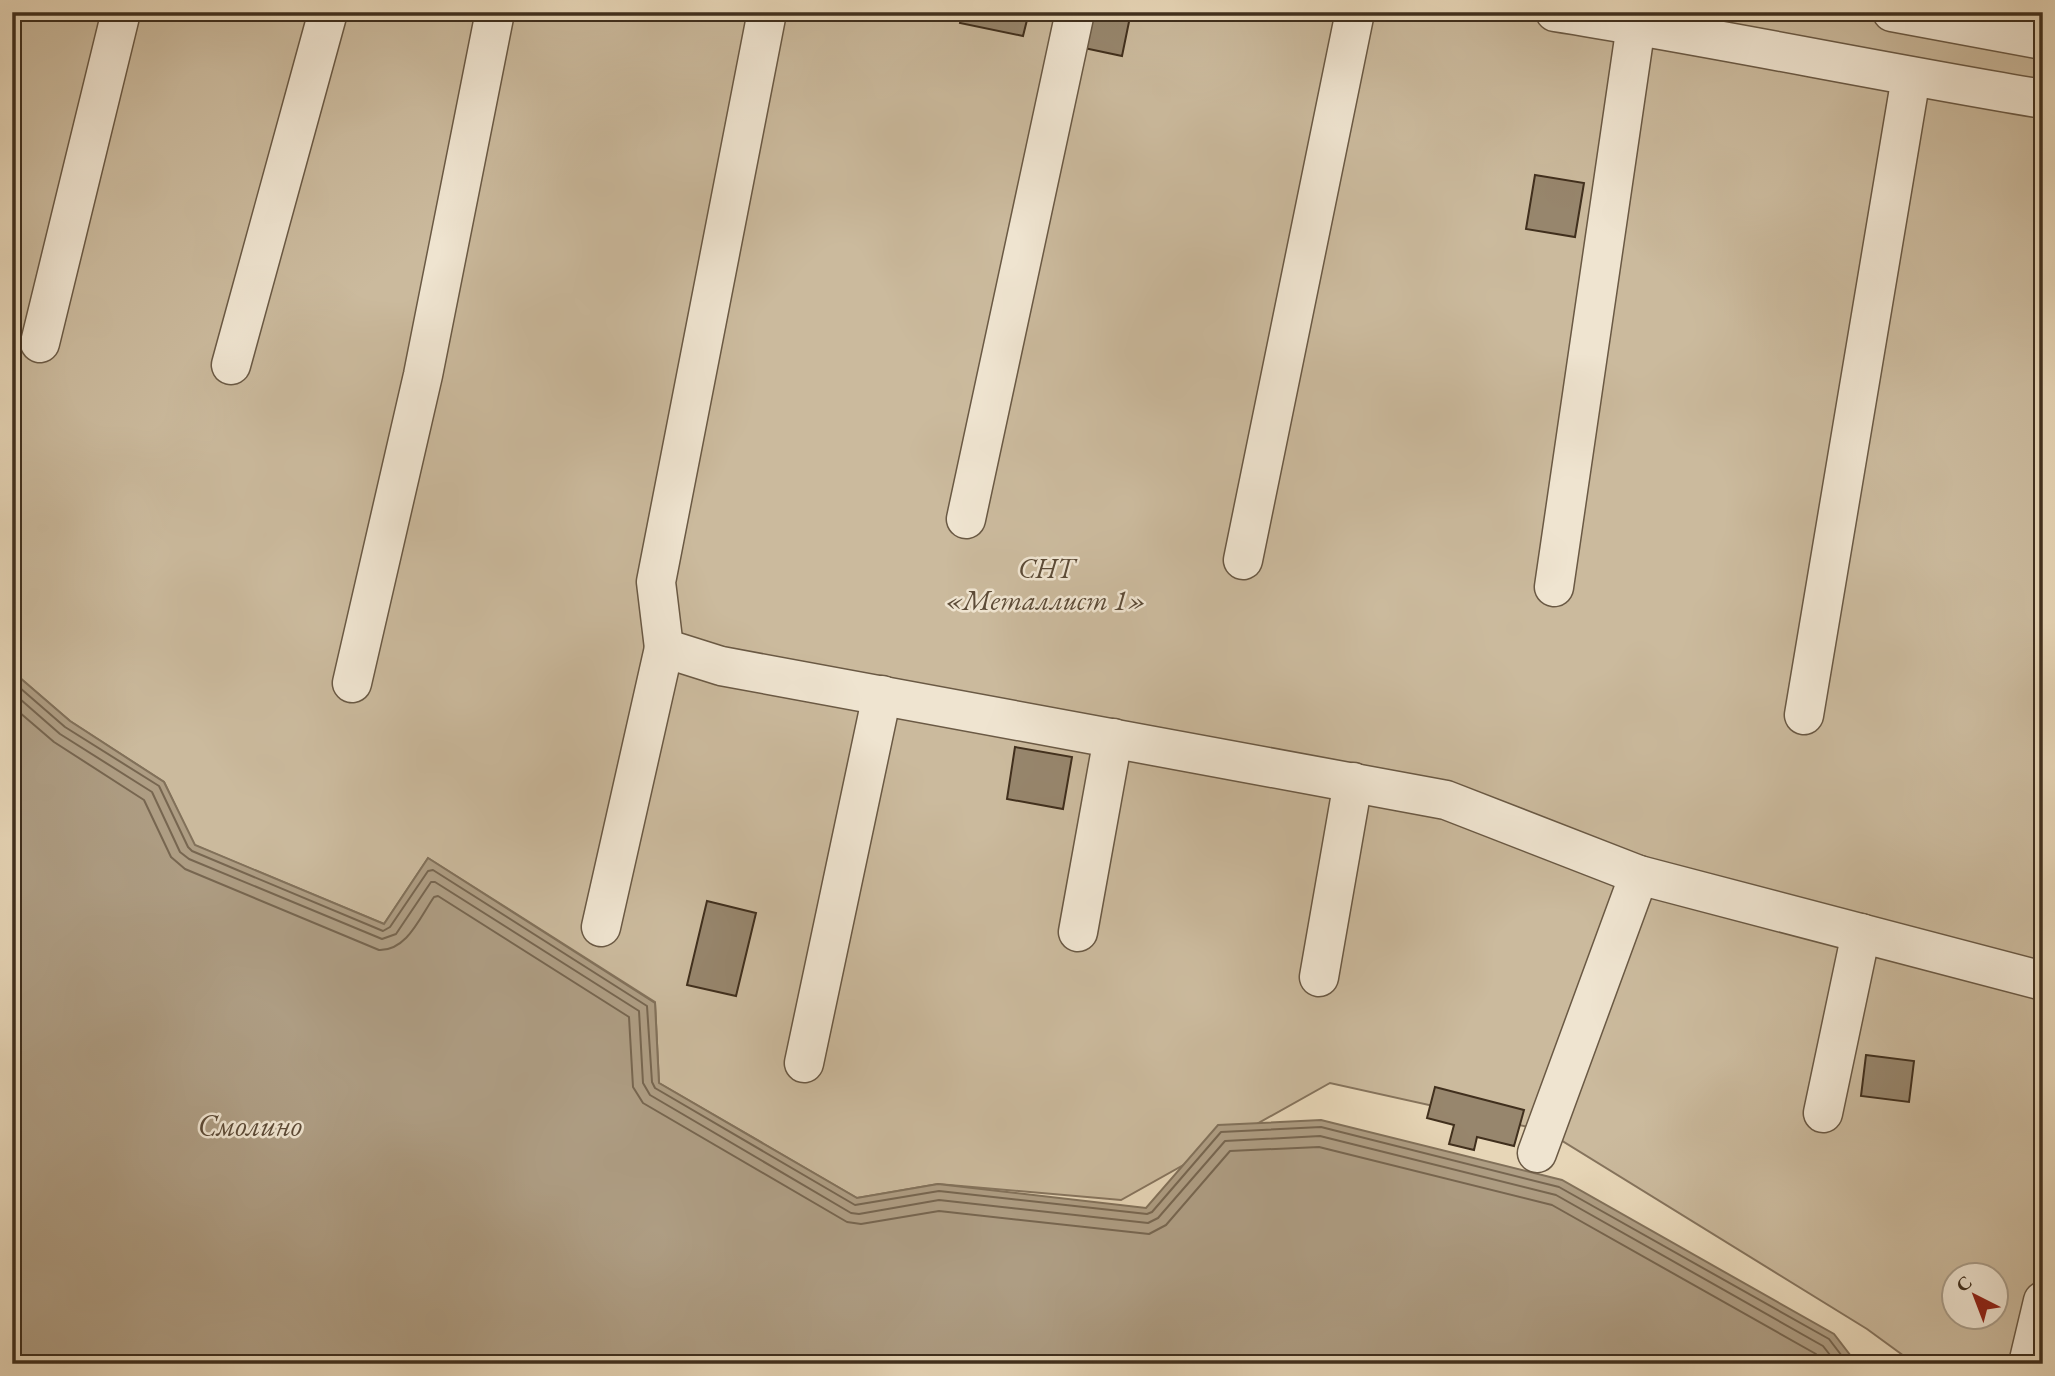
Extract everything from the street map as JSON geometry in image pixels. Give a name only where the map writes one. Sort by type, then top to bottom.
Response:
[{"type":"street","points":[[40,343],[121,12]]},
{"type":"street","points":[[231,365],[328,12]]},
{"type":"street","points":[[352,683],[423,375],[495,12]]},
{"type":"street","points":[[601,927],[664,648],[656,582],[768,12]]},
{"type":"street","points":[[967,519],[1075,12]]},
{"type":"street","points":[[1244,560],[1355,12]]},
{"type":"street","points":[[1555,12],[2043,99]]},
{"type":"street","points":[[1892,12],[2043,40]]},
{"type":"street","points":[[1554,587],[1636,25]]},
{"type":"street","points":[[1804,715],[1911,77]]},
{"type":"street","points":[[664,648],[721,666],[1446,800],[1639,875],[2043,981]]},
{"type":"street","points":[[804,1063],[882,695]]},
{"type":"street","points":[[1078,932],[1113,738]]},
{"type":"street","points":[[1319,977],[1353,782]]},
{"type":"street","points":[[1537,1153],[1639,875]]},
{"type":"street","points":[[1823,1114],[1861,933]]},
{"type":"street","points":[[2028,1364],[2043,1301]]},
{"type":"green space","name":"СНТ «Металлист 1»","points":[[12,12],[1839,12],[2043,52],[2043,1364],[1915,1364],[1867,1329],[1546,1131],[1330,1083],[1121,1200],[938,1184],[857,1198],[659,1083],[655,1002],[428,858],[384,924],[194,845],[164,782],[70,721],[12,671]]},
{"type":"water","name":"Смолино","points":[[12,671],[70,721],[164,782],[195,845],[384,924],[428,858],[655,1003],[659,1083],[857,1198],[938,1184],[1146,1208],[1218,1125],[1321,1120],[1562,1180],[1834,1334],[1857,1364],[12,1364]]},
{"type":"building","points":[[962,12],[1029,12],[1023,36],[960,23]]},
{"type":"building","points":[[1077,12],[1131,12],[1122,56],[1070,45]]},
{"type":"building","points":[[1535,175],[1584,183],[1575,237],[1526,229]]},
{"type":"building","points":[[1015,747],[1072,757],[1063,809],[1007,799]]},
{"type":"building","points":[[707,901],[756,913],[736,996],[687,985]]},
{"type":"building","points":[[1866,1055],[1914,1061],[1909,1102],[1861,1096]]},
{"type":"building","points":[[1435,1087],[1524,1110],[1514,1146],[1477,1137],[1474,1150],[1449,1144],[1454,1125],[1427,1118]]}]
